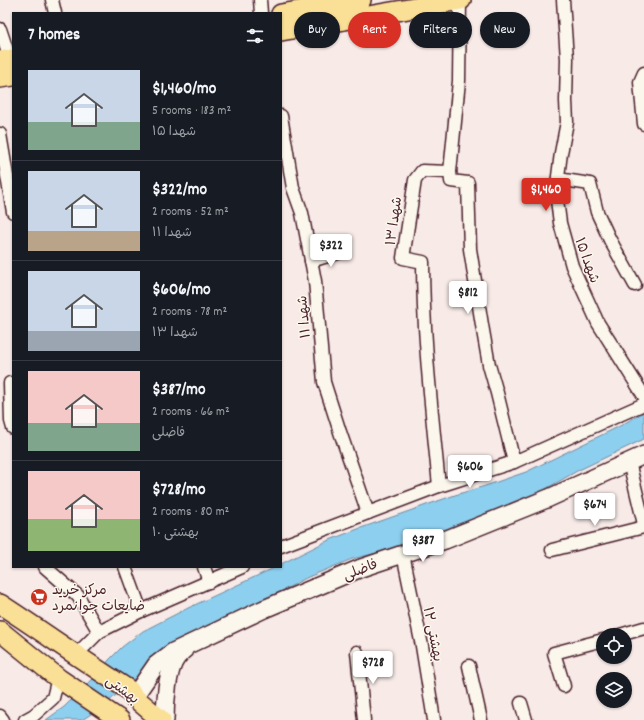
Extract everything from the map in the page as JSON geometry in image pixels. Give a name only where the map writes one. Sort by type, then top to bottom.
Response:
[{"type":"main road","points":[[290,8],[361,0]]},
{"type":"main road","points":[[282,31],[460,0]]},
{"type":"main road","points":[[0,78],[9,64]]},
{"type":"main road","name":"فاضلی","points":[[131,693],[156,665],[173,652],[264,609],[361,568],[445,540],[534,504],[644,455]]},
{"type":"main road","name":"بهشتی","points":[[1,606],[131,693],[161,720]]},
{"type":"main road","name":"بهشتی","points":[[0,631],[62,680],[115,717]]},
{"type":"main road","name":"فاضلی","points":[[165,720],[170,673],[176,658],[190,645]]},
{"type":"street","points":[[52,0],[55,12]]},
{"type":"street","points":[[260,0],[262,12]]},
{"type":"street","points":[[460,0],[459,80],[450,172],[451,181],[468,183],[470,250],[482,325],[489,365],[514,462]]},
{"type":"street","name":"شهدا ۱۵","points":[[563,0],[568,60],[566,101],[567,122],[556,192],[560,223],[572,266],[598,323],[644,396]]},
{"type":"street","points":[[0,29],[9,64]]},
{"type":"street","points":[[644,73],[640,82],[644,124]]},
{"type":"street","name":"شهدا ۱۱","points":[[282,122],[293,188],[302,212],[315,281],[324,382],[368,513]]},
{"type":"street","points":[[0,134],[12,207]]},
{"type":"street","name":"شهدا ۱۳","points":[[439,486],[427,355],[423,296],[423,262],[403,258],[415,180],[422,171],[450,172]]},
{"type":"street","points":[[558,179],[590,184],[597,212],[610,240],[635,285]]},
{"type":"street","points":[[311,261],[344,251]]},
{"type":"street","points":[[10,383],[12,424]]},
{"type":"street","points":[[282,546],[439,486],[514,462],[644,404]]},
{"type":"street","points":[[629,462],[642,510],[644,524]]},
{"type":"street","points":[[552,550],[644,527]]},
{"type":"street","name":"بهشتی ۱۲","points":[[403,554],[422,646],[434,720]]},
{"type":"street","points":[[45,568],[78,596],[99,632]]},
{"type":"street","points":[[125,568],[141,612]]},
{"type":"street","points":[[204,568],[209,582]]},
{"type":"street","points":[[79,658],[99,632],[240,568]]},
{"type":"street","points":[[632,632],[644,628]]},
{"type":"street","points":[[564,686],[554,653],[596,642]]},
{"type":"street","points":[[357,652],[364,720]]},
{"type":"street","points":[[468,666],[482,720]]},
{"type":"street","points":[[25,720],[34,715],[53,698],[62,680]]},
{"type":"street","points":[[521,703],[526,720]]},
{"type":"street","points":[[0,716],[3,720]]},
{"type":"water","points":[[644,412],[644,439],[577,471],[542,491],[506,508],[461,523],[394,549],[352,559],[306,578],[282,591],[263,604],[151,660],[137,676],[106,704],[82,720],[46,720],[64,707],[100,672],[122,647],[143,631],[274,568],[282,568],[282,564],[327,541],[455,495],[526,472],[618,427]]},
{"type":"place","name":"مرکز خرید ضایعات جوانمرد","points":[[39,597]]}]
